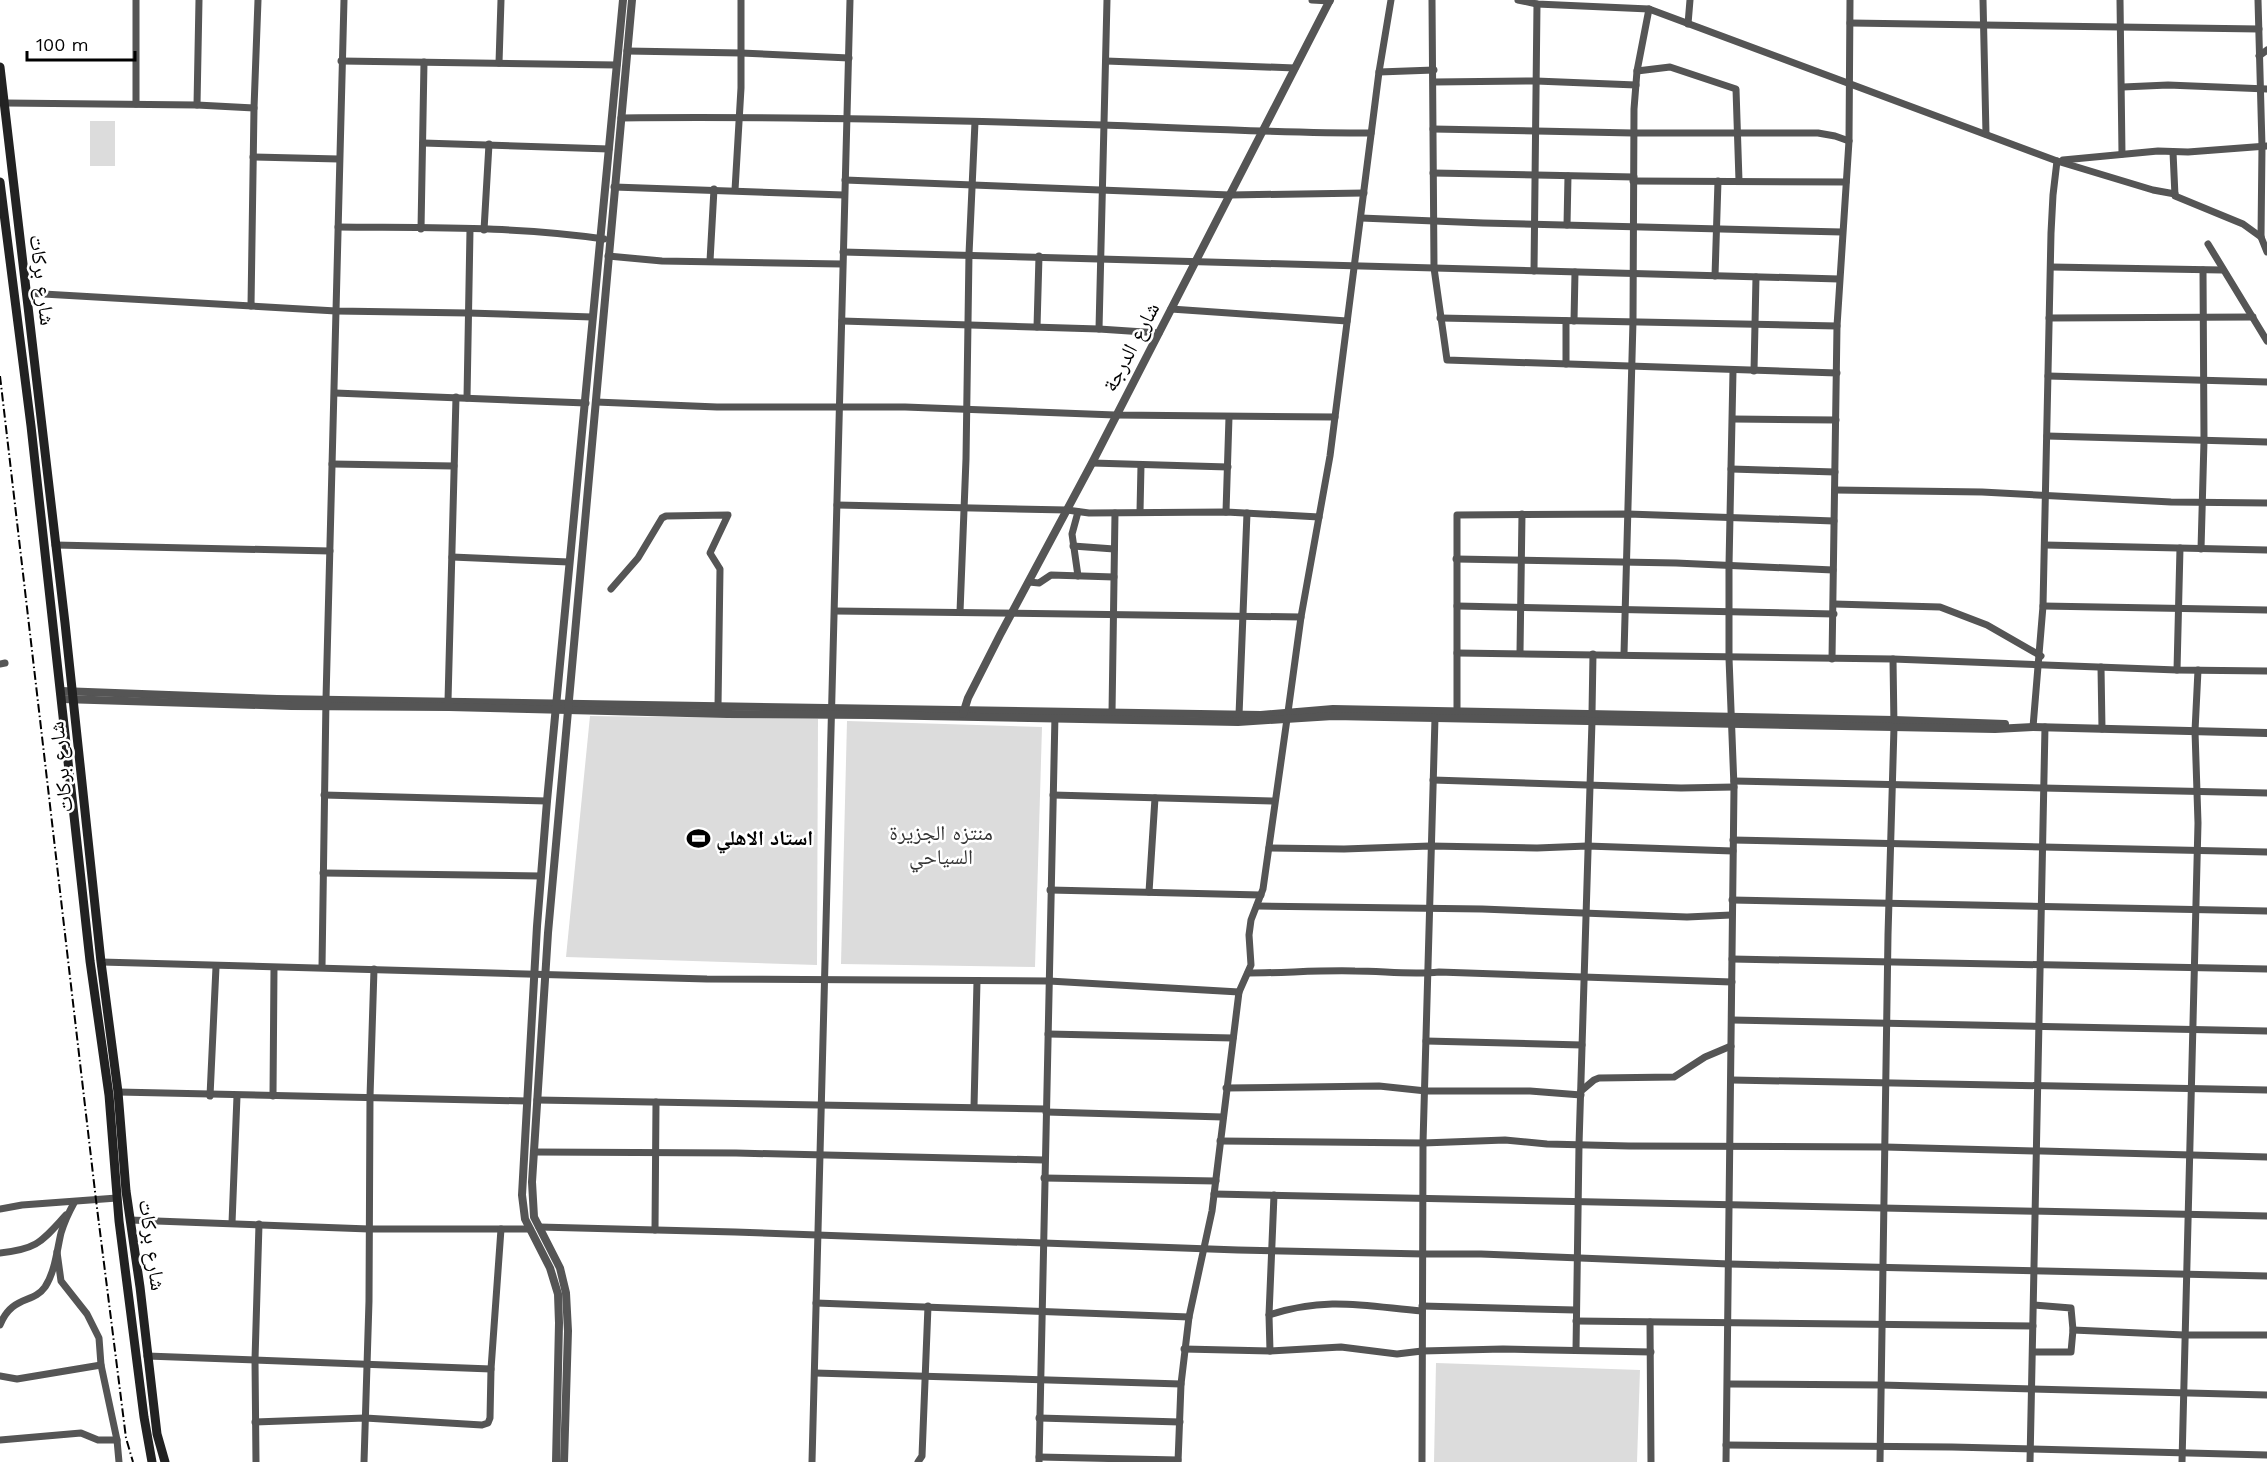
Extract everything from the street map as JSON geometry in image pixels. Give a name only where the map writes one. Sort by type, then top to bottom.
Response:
[{"type":"main road","name":"شارع بركات","points":[[0,67],[55,545],[90,960],[109,1095],[117,1198],[144,1417],[152,1462]]},
{"type":"main road","name":"شارع بركات","points":[[0,182],[118,1092],[130,1220],[157,1434],[165,1462]]},
{"type":"street","points":[[136,0],[136,104]]},
{"type":"street","points":[[197,105],[200,0]]},
{"type":"street","points":[[252,306],[253,157],[258,0]]},
{"type":"street","points":[[322,967],[326,703],[344,0]]},
{"type":"street","points":[[499,63],[501,0]]},
{"type":"street","points":[[564,1462],[568,1331],[566,1293],[560,1268],[523,1212],[522,1195],[534,975],[547,801],[623,0]]},
{"type":"street","points":[[556,1462],[558,1294],[534,1228],[532,1212],[534,1152],[545,976],[567,707],[632,0]]},
{"type":"street","points":[[735,190],[741,0]]},
{"type":"street","points":[[812,1462],[850,0]]},
{"type":"street","points":[[1099,329],[1107,0]]},
{"type":"street","points":[[1312,0],[1330,0]]},
{"type":"street","name":"شارع الدرجة","points":[[963,713],[968,698],[1012,612],[1092,463],[1330,0]]},
{"type":"street","points":[[1055,715],[1039,1459],[1178,1461],[1181,1384],[1188,1317],[1214,1194],[1239,992],[1248,973],[1252,957],[1249,935],[1261,894],[1269,848],[1301,617],[1335,417],[1379,72],[1391,0]]},
{"type":"street","points":[[1432,0],[1434,268],[1447,360],[1837,373]]},
{"type":"street","points":[[1518,0],[1537,4],[1648,9],[2057,160],[2153,190],[2175,194]]},
{"type":"street","points":[[1688,24],[1690,0]]},
{"type":"street","points":[[1832,659],[1837,327],[1849,141],[1850,0]]},
{"type":"street","points":[[1983,0],[1986,134]]},
{"type":"street","points":[[2120,0],[2123,87],[2122,154]]},
{"type":"street","points":[[2258,0],[2265,146],[2261,237],[2267,252]]},
{"type":"street","points":[[1534,271],[1537,4]]},
{"type":"street","points":[[1624,654],[1634,274],[1634,133],[1637,71],[1648,9]]},
{"type":"street","points":[[1850,23],[2259,29]]},
{"type":"street","points":[[2259,56],[2267,50]]},
{"type":"street","points":[[627,51],[849,58]]},
{"type":"street","points":[[341,60],[617,65]]},
{"type":"street","points":[[1106,61],[1295,68]]},
{"type":"street","points":[[421,229],[424,62]]},
{"type":"street","points":[[1637,71],[1670,67],[1734,87],[1737,91],[1739,181]]},
{"type":"street","points":[[1379,72],[1434,70]]},
{"type":"street","points":[[1434,82],[1536,81],[1636,85]]},
{"type":"street","points":[[2123,87],[2168,85],[2264,89]]},
{"type":"street","points":[[5,103],[197,105],[254,108]]},
{"type":"street","points":[[621,118],[847,119],[1104,125],[1263,132],[1371,133]]},
{"type":"street","points":[[960,612],[965,507],[969,254],[975,122]]},
{"type":"street","points":[[1433,129],[1634,133],[1818,133],[1849,141]]},
{"type":"street","points":[[423,143],[609,149]]},
{"type":"street","points":[[484,230],[489,144]]},
{"type":"street","points":[[2057,160],[2158,151],[2265,146]]},
{"type":"street","points":[[2173,152],[2177,198],[2243,224],[2261,237]]},
{"type":"street","points":[[253,157],[339,159]]},
{"type":"street","points":[[2033,727],[2043,606],[2050,267],[2057,160]]},
{"type":"street","points":[[1433,173],[1846,182]]},
{"type":"street","points":[[1567,225],[1568,176]]},
{"type":"street","points":[[845,180],[1230,195],[1364,192]]},
{"type":"street","points":[[1715,276],[1718,181]]},
{"type":"street","points":[[614,187],[844,195]]},
{"type":"street","points":[[710,261],[714,189]]},
{"type":"street","points":[[1361,218],[1634,228],[1842,232]]},
{"type":"street","points":[[338,227],[484,230],[580,235],[610,239]]},
{"type":"street","points":[[467,398],[470,230]]},
{"type":"street","points":[[2208,244],[2267,341]]},
{"type":"street","points":[[843,252],[1100,257],[1839,279]]},
{"type":"street","points":[[608,256],[639,260],[842,264]]},
{"type":"street","points":[[1037,327],[1039,256]]},
{"type":"street","points":[[2050,267],[2222,270]]},
{"type":"street","points":[[2201,549],[2204,441],[2203,270]]},
{"type":"street","points":[[1566,364],[1575,272]]},
{"type":"street","points":[[1754,371],[1756,277]]},
{"type":"street","points":[[26,293],[336,311],[592,317]]},
{"type":"street","points":[[1171,309],[1347,321]]},
{"type":"street","points":[[2049,318],[2253,317]]},
{"type":"street","points":[[1440,318],[1837,327]]},
{"type":"street","points":[[842,321],[1159,333]]},
{"type":"street","points":[[1726,1462],[1734,784],[1729,658],[1733,371]]},
{"type":"street","points":[[2048,376],[2267,382]]},
{"type":"street","points":[[335,393],[586,403]]},
{"type":"street","points":[[448,701],[456,397]]},
{"type":"street","points":[[596,402],[717,407],[966,409],[1115,415],[1335,417]]},
{"type":"street","points":[[1226,512],[1229,417]]},
{"type":"street","points":[[1733,419],[1836,420]]},
{"type":"street","points":[[2047,436],[2267,442]]},
{"type":"street","points":[[1092,463],[1228,467]]},
{"type":"street","points":[[332,464],[454,466]]},
{"type":"street","points":[[1140,512],[1141,465]]},
{"type":"street","points":[[1731,469],[1835,472]]},
{"type":"street","points":[[1835,490],[2267,502]]},
{"type":"street","points":[[837,505],[1115,513],[1226,512],[1319,518]]},
{"type":"street","points":[[1078,512],[1072,529],[1078,576]]},
{"type":"street","points":[[1112,713],[1115,513]]},
{"type":"street","points":[[1239,715],[1247,513]]},
{"type":"street","points":[[1520,652],[1522,514]]},
{"type":"street","points":[[1457,711],[1457,515],[1628,514],[1834,521]]},
{"type":"street","points":[[611,589],[638,558],[662,518],[728,515],[710,550],[720,569],[718,706]]},
{"type":"street","points":[[55,545],[330,551]]},
{"type":"street","points":[[1073,546],[1114,549]]},
{"type":"street","points":[[2045,546],[2267,550]]},
{"type":"street","points":[[2178,670],[2181,548]]},
{"type":"street","points":[[452,558],[569,562]]},
{"type":"street","points":[[1456,560],[1626,562],[1833,570]]},
{"type":"street","points":[[1029,582],[1039,583],[1051,575],[1114,577]]},
{"type":"street","points":[[1834,604],[1940,607],[1987,625],[2040,661]]},
{"type":"street","points":[[1456,606],[1834,614]]},
{"type":"street","points":[[2043,606],[2267,610]]},
{"type":"street","points":[[835,611],[1301,617]]},
{"type":"street","points":[[1457,653],[1520,652],[1729,658],[2040,661],[2101,667],[2267,671]]},
{"type":"street","points":[[1576,1350],[1577,1201],[1593,654]]},
{"type":"street","points":[[1880,1462],[1888,904],[1894,723],[1893,659]]},
{"type":"street","points":[[2101,667],[2102,729]]},
{"type":"street","points":[[2182,1462],[2197,850],[2198,792],[2195,731],[2198,670]]},
{"type":"street","points":[[66,695],[555,707],[718,706],[832,711]]},
{"type":"street","points":[[326,703],[448,701],[555,707]]},
{"type":"street","points":[[567,707],[1055,715],[1238,722],[1334,709],[1732,721],[1995,723],[2017,727],[2267,733]]},
{"type":"street","points":[[1055,715],[1112,713],[1592,717]]},
{"type":"street","points":[[1422,1462],[1423,1143],[1435,717]]},
{"type":"street","points":[[2030,1462],[2045,727]]},
{"type":"street","points":[[1433,780],[1590,785],[1891,784],[2267,793]]},
{"type":"street","points":[[324,795],[547,801]]},
{"type":"street","points":[[1053,795],[1274,801]]},
{"type":"street","points":[[1149,892],[1155,798]]},
{"type":"street","points":[[1733,840],[2267,852]]},
{"type":"street","points":[[1269,848],[1587,846],[1733,851]]},
{"type":"street","points":[[323,873],[541,876]]},
{"type":"street","points":[[1050,890],[1261,894]]},
{"type":"street","points":[[1732,900],[2267,911]]},
{"type":"street","points":[[1257,906],[1429,908],[1686,916],[1731,915]]},
{"type":"street","points":[[1732,959],[2267,969]]},
{"type":"street","points":[[100,962],[216,967],[322,967],[545,976],[1049,981],[1239,992]]},
{"type":"street","points":[[210,1096],[216,967]]},
{"type":"street","points":[[273,1096],[274,968]]},
{"type":"street","points":[[364,1462],[374,969]]},
{"type":"street","points":[[1248,973],[1337,970],[1732,982]]},
{"type":"street","points":[[974,1107],[977,981]]},
{"type":"street","points":[[1732,1020],[2267,1031]]},
{"type":"street","points":[[1048,1034],[1233,1038]]},
{"type":"street","points":[[1426,1041],[1582,1045]]},
{"type":"street","points":[[1227,1088],[1370,1086],[1426,1091],[1581,1093],[1599,1078],[1674,1077],[1705,1058],[1731,1046]]},
{"type":"street","points":[[1731,1080],[2267,1090]]},
{"type":"street","points":[[118,1092],[210,1096],[527,1101]]},
{"type":"street","points":[[232,1223],[237,1096]]},
{"type":"street","points":[[537,1100],[974,1107],[1223,1117]]},
{"type":"street","points":[[655,1230],[656,1102]]},
{"type":"street","points":[[1220,1142],[1423,1143],[1505,1140],[1579,1145],[1885,1147],[2267,1157]]},
{"type":"street","points":[[534,1152],[1044,1160]]},
{"type":"street","points":[[1044,1178],[1216,1181]]},
{"type":"street","points":[[1214,1194],[2267,1216]]},
{"type":"street","points":[[1270,1351],[1269,1315],[1274,1195]]},
{"type":"street","points":[[0,1209],[22,1205],[74,1203],[117,1198]]},
{"type":"street","points":[[0,1325],[8,1310],[41,1292],[46,1286],[68,1214],[74,1203]]},
{"type":"street","points":[[0,1253],[20,1251],[36,1245],[68,1214]]},
{"type":"street","points":[[130,1220],[369,1229],[655,1230],[1272,1250],[1481,1254],[1729,1264],[1959,1267],[2035,1272],[2267,1276]]},
{"type":"street","points":[[256,1462],[255,1360],[260,1224]]},
{"type":"street","points":[[255,1422],[365,1418],[482,1425],[488,1423],[501,1228]]},
{"type":"street","points":[[57,1252],[61,1281],[77,1300],[99,1338],[101,1365],[117,1440],[119,1462]]},
{"type":"street","points":[[1269,1315],[1301,1305],[1330,1302],[1422,1309],[1575,1310]]},
{"type":"street","points":[[816,1303],[1188,1317]]},
{"type":"street","points":[[2033,1352],[2071,1352],[2073,1330],[2071,1308],[2034,1305]]},
{"type":"street","points":[[918,1462],[922,1456],[928,1306]]},
{"type":"street","points":[[1576,1321],[2033,1326]]},
{"type":"street","points":[[1650,1322],[1651,1462]]},
{"type":"street","points":[[2073,1330],[2184,1335],[2267,1335]]},
{"type":"street","points":[[1184,1349],[1270,1351],[1341,1347],[1397,1354],[1422,1351],[1651,1352]]},
{"type":"street","points":[[147,1356],[491,1369]]},
{"type":"street","points":[[0,1376],[17,1379],[101,1365]]},
{"type":"street","points":[[815,1373],[1181,1384]]},
{"type":"street","points":[[1728,1384],[1881,1385],[2267,1395]]},
{"type":"street","points":[[1039,1418],[1180,1422]]},
{"type":"street","points":[[0,1440],[81,1433],[106,1442],[117,1440]]},
{"type":"street","points":[[1726,1444],[2267,1455]]},
{"type":"green space","points":[[90,121],[115,121],[115,166],[90,166]]},
{"type":"green space","name":"استاد الاهلي","points":[[590,716],[818,719],[817,965],[566,957]]},
{"type":"green space","name":"منتزه الجزيرة السياحي","points":[[847,721],[1042,727],[1035,967],[841,964]]},
{"type":"green space","points":[[1436,1363],[1640,1370],[1637,1462],[1434,1462]]},
{"type":"railway","points":[[0,376],[96,1200],[126,1438],[133,1462]]},
{"type":"place","name":"استاد الاهلي","points":[[698,838]]}]
